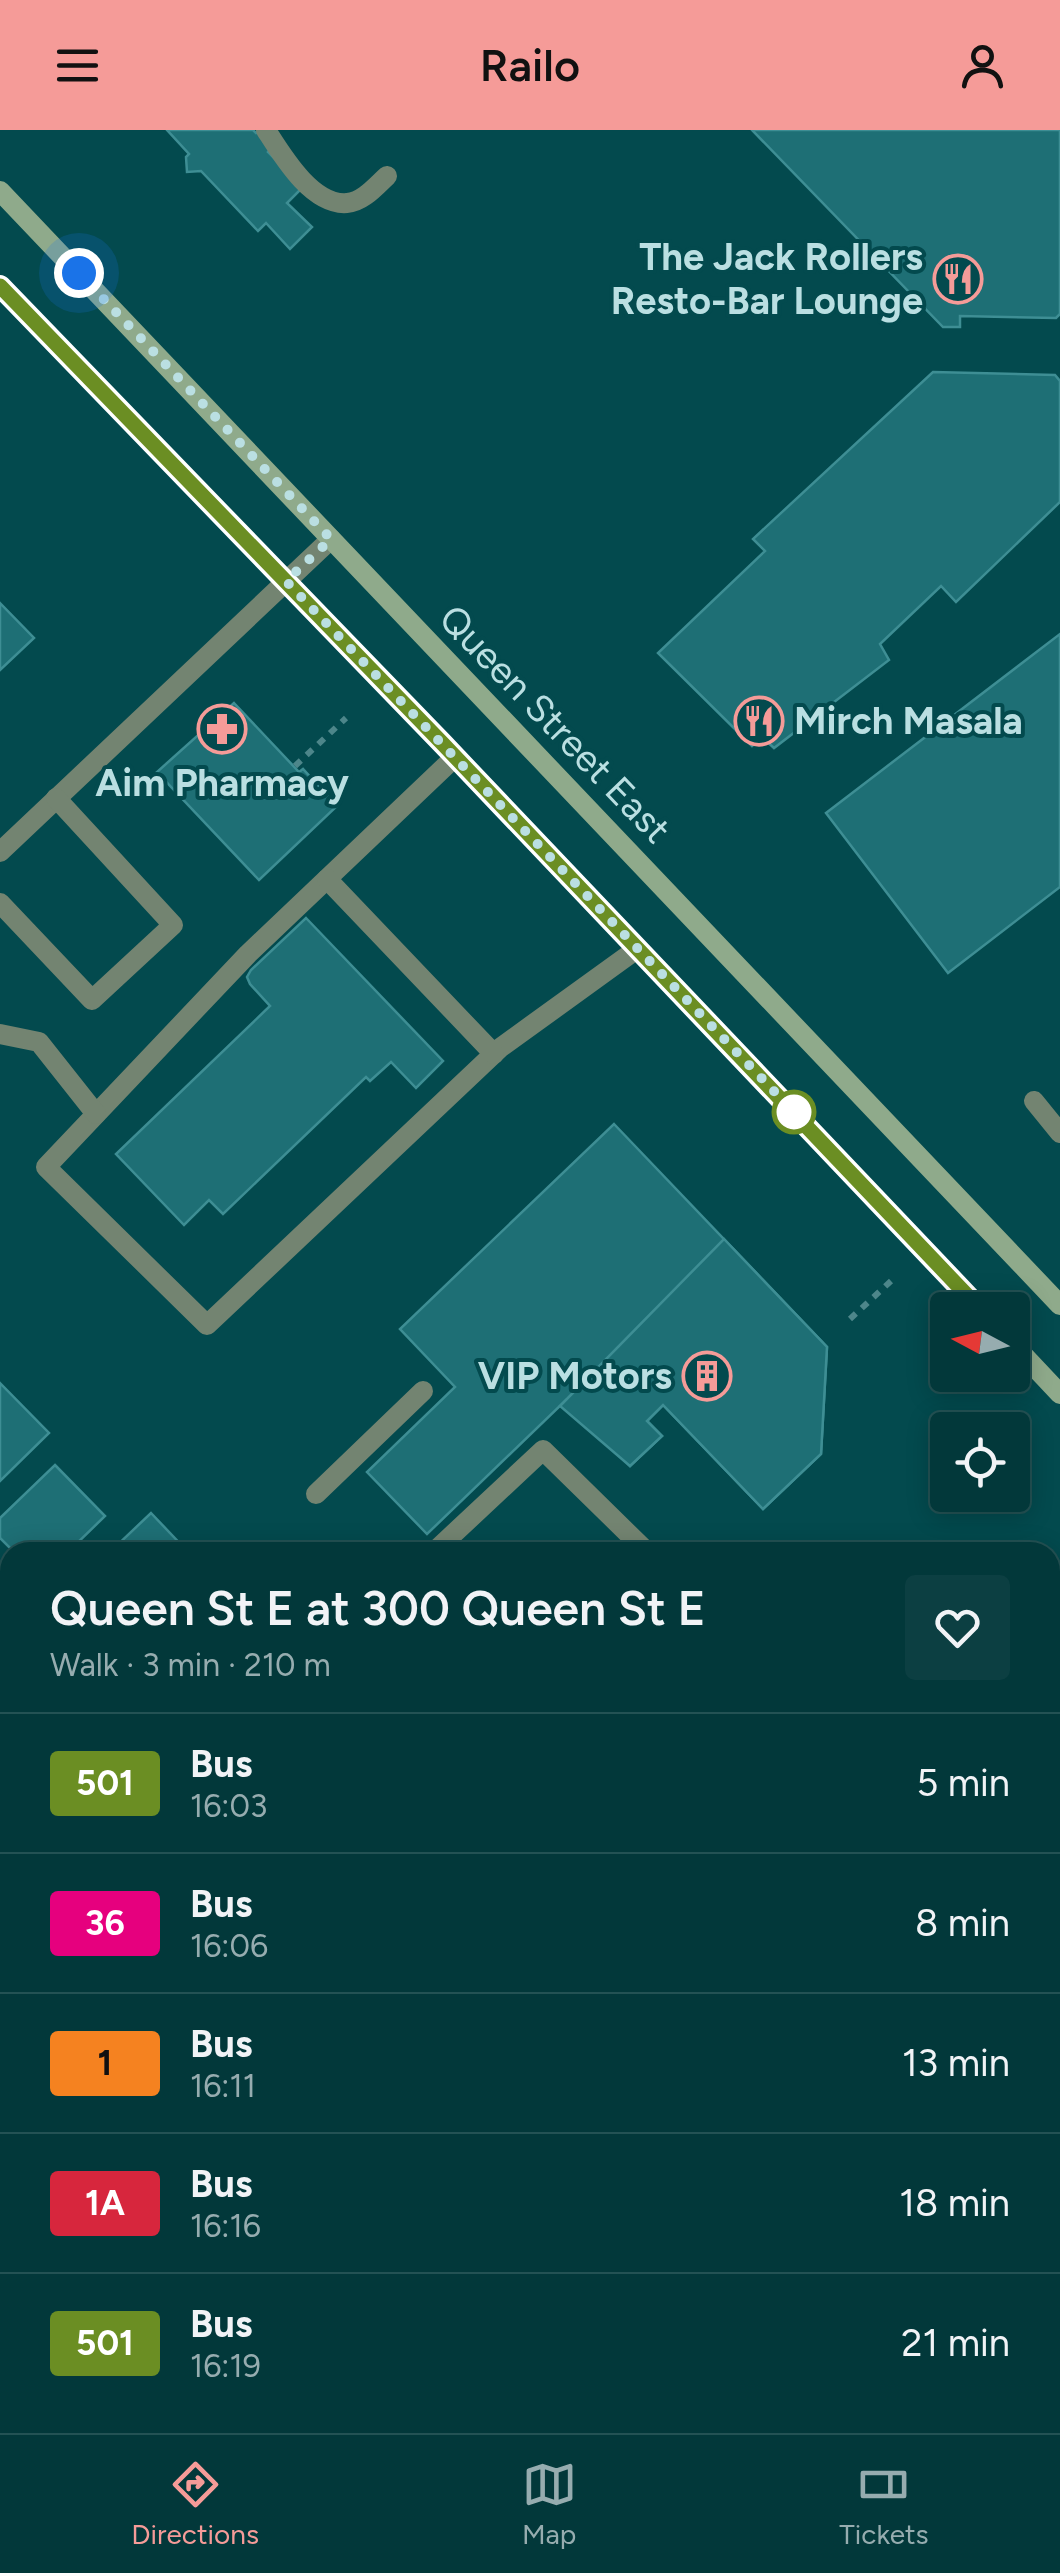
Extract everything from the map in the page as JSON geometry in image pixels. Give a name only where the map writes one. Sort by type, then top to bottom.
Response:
[{"type":"main road","name":"Queen Street East","points":[[0,190],[1060,1305]]},
{"type":"main road","points":[[0,286],[965,1292]]},
{"type":"main road","points":[[1030,1362],[1060,1394]]},
{"type":"street","points":[[266,130],[288,165],[317,194],[346,204],[362,198],[387,176]]},
{"type":"street","points":[[0,852],[331,539]]},
{"type":"street","points":[[455,757],[248,954],[46,1167],[207,1325],[494,1054],[638,949]]},
{"type":"street","points":[[0,903],[92,1000],[172,925],[56,798]]},
{"type":"street","points":[[327,880],[494,1054]]},
{"type":"street","points":[[0,1034],[39,1042],[96,1114]]},
{"type":"street","points":[[1034,1101],[1060,1133]]},
{"type":"street","points":[[316,1494],[423,1391]]},
{"type":"street","points":[[445,1542],[542,1450],[637,1542]]},
{"type":"path","points":[[294,766],[346,718]]},
{"type":"path","points":[[850,1319],[891,1281]]},
{"type":"building","points":[[167,130],[258,131],[271,149],[268,152],[303,187],[287,203],[312,227],[290,249],[266,223],[258,231],[201,171],[187,172],[189,154]]},
{"type":"building","points":[[752,130],[1060,130],[1060,314],[1056,318],[960,316],[960,327],[943,327]]},
{"type":"building","points":[[933,372],[1055,375],[1060,381],[1060,502],[956,602],[941,586],[880,644],[889,660],[774,748],[762,737],[752,746],[658,653],[765,551],[753,539]]},
{"type":"building","points":[[0,603],[34,638],[0,670]]},
{"type":"building","points":[[1060,634],[1060,887],[948,973],[826,813]]},
{"type":"building","points":[[234,703],[337,806],[259,880],[157,772]]},
{"type":"building","points":[[306,918],[443,1061],[416,1088],[391,1062],[370,1081],[366,1077],[223,1214],[209,1200],[184,1225],[116,1154],[270,1006],[247,977]]},
{"type":"building","points":[[614,1124],[827,1347],[821,1454],[763,1509],[663,1405],[647,1421],[662,1436],[630,1466],[566,1400],[427,1534],[367,1472],[455,1387],[400,1329]]},
{"type":"building","name":"VIP Motors","points":[[724,1239],[827,1347],[821,1454],[763,1509],[663,1405],[647,1421],[662,1436],[630,1466],[560,1406]]},
{"type":"building","points":[[0,1383],[49,1433],[0,1481]]},
{"type":"building","points":[[55,1465],[105,1516],[78,1542],[4,1542],[0,1538],[0,1518]]},
{"type":"building","points":[[151,1513],[179,1542],[121,1542]]},
{"type":"bus line","name":"501","points":[[0,286],[964,1292]]},
{"type":"place","name":"The Jack Rollers Resto-Bar Lounge","points":[[958,279]]},
{"type":"place","name":"Mirch Masala","points":[[759,721]]},
{"type":"place","name":"Aim Pharmacy","points":[[222,729]]},
{"type":"place","name":"VIP Motors","points":[[707,1376]]},
{"type":"route","points":[[79,273],[331,539],[286,581],[794,1112]]}]
